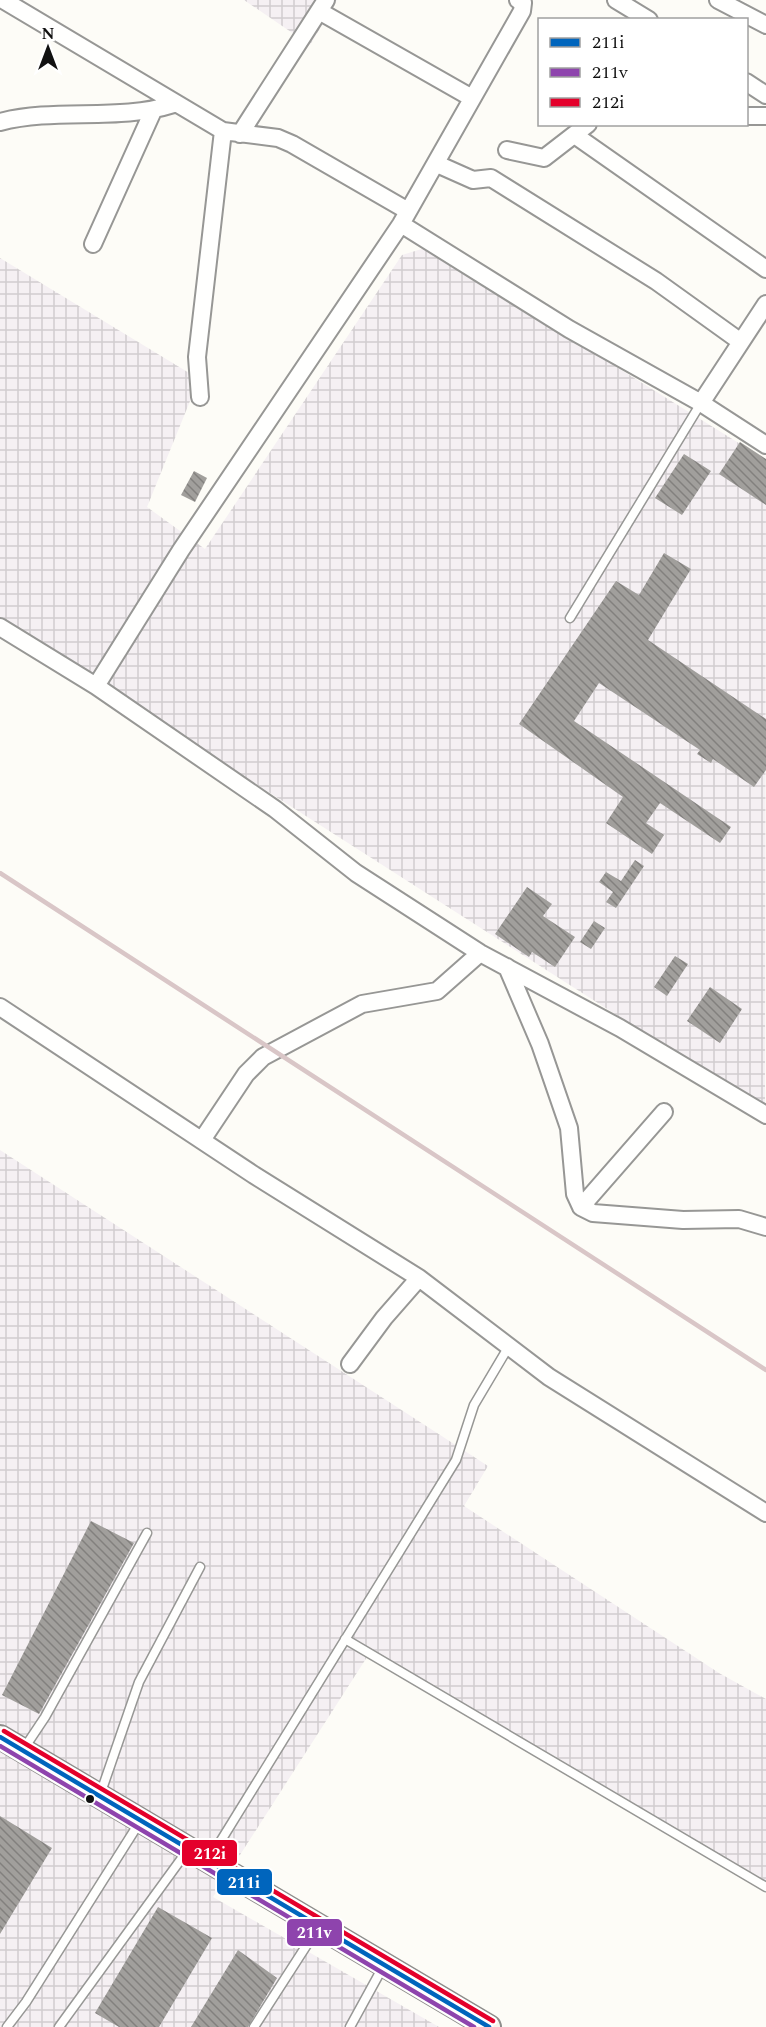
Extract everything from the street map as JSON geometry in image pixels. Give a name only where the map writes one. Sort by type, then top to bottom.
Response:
[{"type":"main road","points":[[0,1737],[384,1964],[477,2024]]},
{"type":"street","points":[[3,0],[174,104],[223,131],[278,138],[292,144],[569,329],[701,403],[766,445]]},
{"type":"street","points":[[96,686],[181,550],[405,218],[522,11],[523,3],[518,0]]},
{"type":"street","points":[[616,0],[646,18]]},
{"type":"street","points":[[718,0],[766,26]]},
{"type":"street","points":[[240,134],[322,5],[472,98]]},
{"type":"street","points":[[748,83],[766,95]]},
{"type":"street","points":[[0,122],[58,114],[153,111],[174,104]]},
{"type":"street","points":[[93,244],[153,111]]},
{"type":"street","points":[[748,116],[766,116]]},
{"type":"street","points":[[507,150],[543,158],[576,136],[586,126]]},
{"type":"street","points":[[200,397],[197,357],[223,131]]},
{"type":"street","points":[[576,136],[766,268]]},
{"type":"street","points":[[437,164],[472,180],[491,178],[656,281],[741,342]]},
{"type":"street","points":[[701,403],[766,304]]},
{"type":"street","points":[[0,627],[96,686],[275,809],[356,873],[480,953],[620,1028],[765,1112]]},
{"type":"street","points":[[202,1140],[246,1074],[274,1049],[362,1004],[437,991],[480,953]]},
{"type":"street","points":[[507,968],[540,1044],[569,1128],[575,1194],[581,1207],[593,1213],[683,1220],[740,1219],[766,1227]]},
{"type":"street","points":[[0,1007],[338,1229],[418,1278],[593,1406],[766,1513]]},
{"type":"street","points":[[581,1207],[664,1112]]},
{"type":"street","points":[[350,1364],[384,1318],[418,1278]]},
{"type":"lane","points":[[570,618],[701,403]]},
{"type":"lane","points":[[209,1860],[456,1460],[474,1405],[509,1346]]},
{"type":"lane","points":[[23,1750],[45,1717],[147,1533]]},
{"type":"lane","points":[[100,1796],[140,1682],[200,1567]]},
{"type":"lane","points":[[345,1639],[766,1887]]},
{"type":"lane","points":[[7,2027],[26,2002],[141,1820]]},
{"type":"lane","points":[[59,2027],[189,1848]]},
{"type":"lane","points":[[254,2027],[319,1926]]},
{"type":"lane","points":[[350,2027],[384,1964]]},
{"type":"shaded area","points":[[244,0],[337,0],[310,45]]},
{"type":"shaded area","points":[[425,248],[766,460],[765,1110],[0,620],[0,258],[199,379],[147,507],[205,549],[402,255]]},
{"type":"shaded area","points":[[0,1150],[488,1466],[464,1506],[719,1673],[766,1699],[766,1888],[369,1654],[213,1897],[439,2027],[0,2027]]},
{"type":"building","points":[[740,442],[766,459],[766,505],[719,474]]},
{"type":"building","points":[[684,454],[711,471],[682,515],[655,498]]},
{"type":"building","points":[[194,471],[207,478],[195,502],[181,495]]},
{"type":"building","points":[[664,553],[691,569],[648,640],[766,719],[766,770],[754,787],[713,759],[711,763],[697,754],[700,750],[599,683],[574,721],[731,827],[720,843],[660,803],[646,823],[664,835],[652,854],[606,823],[623,797],[519,724],[616,581],[639,595]]},
{"type":"building","points":[[635,860],[644,866],[616,908],[606,902],[613,892],[599,882],[606,872],[621,881]]},
{"type":"building","points":[[527,887],[552,904],[543,916],[575,937],[555,967],[532,952],[529,957],[495,934]]},
{"type":"building","points":[[594,921],[605,928],[591,949],[580,942]]},
{"type":"building","points":[[675,956],[688,964],[667,996],[654,987]]},
{"type":"building","points":[[710,987],[742,1009],[720,1043],[687,1021]]},
{"type":"building","points":[[91,1521],[134,1543],[39,1714],[2,1695]]},
{"type":"building","points":[[0,1816],[52,1848],[0,1934]]},
{"type":"building","points":[[158,1907],[212,1938],[159,2027],[119,2027],[95,2013]]},
{"type":"building","points":[[238,1950],[277,1978],[248,2027],[191,2027]]},
{"type":"railway","points":[[0,873],[766,1370]]},
{"type":"transit line","name":"212i","points":[[4,1731],[493,2021]]},
{"type":"transit line","name":"211i","points":[[0,1737],[489,2027]]},
{"type":"transit line","name":"211v","points":[[0,1746],[474,2027]]}]
